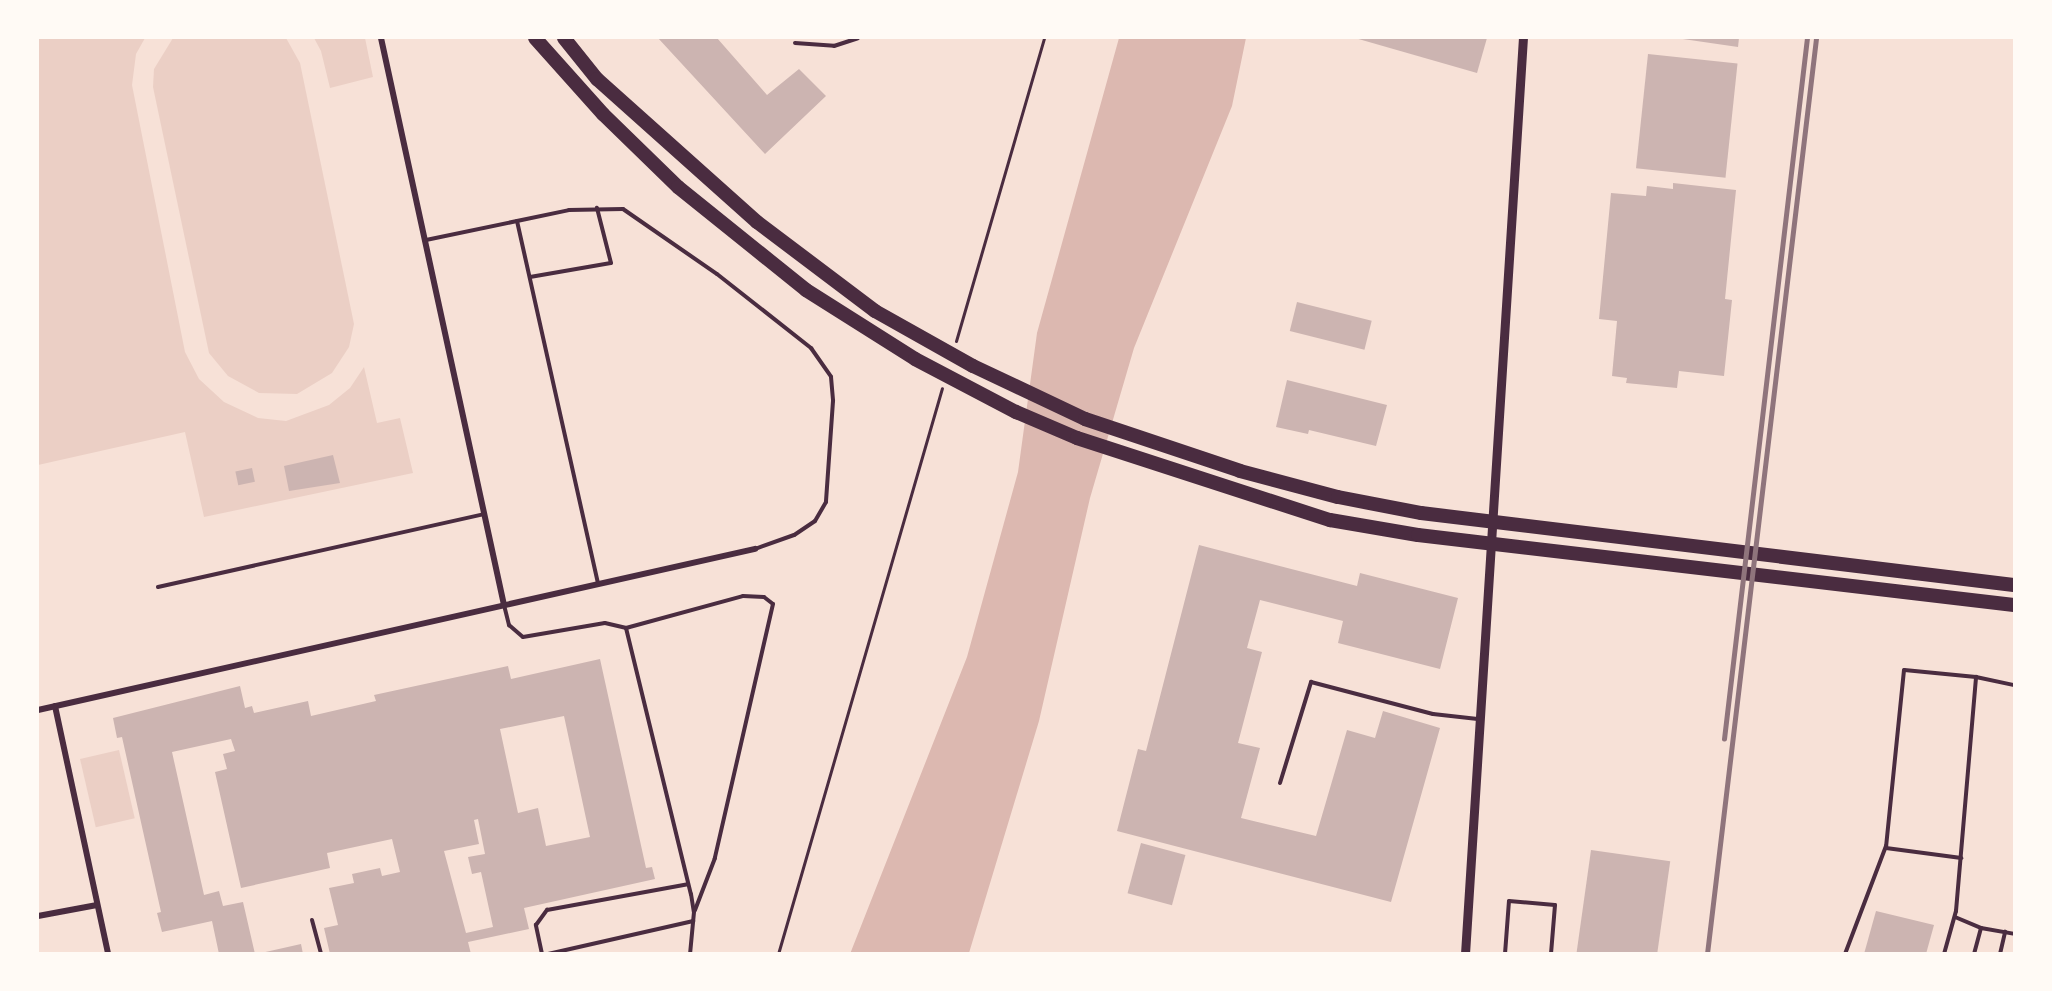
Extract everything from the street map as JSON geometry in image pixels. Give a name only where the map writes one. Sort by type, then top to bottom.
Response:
[{"type":"highway","points":[[535,38],[603,114],[678,187],[754,251],[863,328],[1026,416],[1128,458],[1330,520],[1418,535],[2014,605]]},
{"type":"highway","points":[[564,38],[597,79],[757,222],[875,312],[974,366],[1085,419],[1240,471],[1338,497],[1420,513],[2014,585]]},
{"type":"street","points":[[381,38],[504,606]]},
{"type":"street","points":[[1465,954],[1523,38]]},
{"type":"street","points":[[38,710],[755,549]]},
{"type":"street","points":[[55,706],[108,954]]},
{"type":"street","points":[[38,916],[97,904]]},
{"type":"lane","points":[[795,44],[834,46],[858,38]]},
{"type":"lane","points":[[426,240],[597,208],[633,213],[811,348],[831,377],[833,401],[826,502],[815,521],[794,536],[755,549]]},
{"type":"lane","points":[[531,277],[611,263],[597,208]]},
{"type":"lane","points":[[518,221],[598,585]]},
{"type":"lane","points":[[158,587],[484,514]]},
{"type":"lane","points":[[504,606],[510,625],[523,637],[605,623],[626,628],[743,596],[764,597],[773,604],[716,858],[694,912],[690,954]]},
{"type":"lane","points":[[626,628],[694,912]]},
{"type":"lane","points":[[1845,954],[1886,845],[1904,670],[1976,677],[2014,685]]},
{"type":"lane","points":[[1944,954],[1955,917],[1976,677]]},
{"type":"lane","points":[[1280,783],[1311,682],[1432,714],[1479,720]]},
{"type":"lane","points":[[1886,845],[1960,858]]},
{"type":"lane","points":[[542,954],[536,925],[547,910],[688,884]]},
{"type":"lane","points":[[1505,954],[1509,901],[1555,905],[1551,954]]},
{"type":"lane","points":[[1955,917],[1981,928],[2014,934]]},
{"type":"lane","points":[[312,920],[321,954]]},
{"type":"lane","points":[[548,954],[693,921]]},
{"type":"lane","points":[[1974,954],[1981,928]]},
{"type":"lane","points":[[2000,954],[2005,932]]},
{"type":"path","points":[[955,344],[1044,38]]},
{"type":"path","points":[[778,954],[945,378]]},
{"type":"shaded area","points":[[38,38],[145,38],[136,54],[132,85],[185,352],[199,379],[224,402],[258,418],[286,421],[329,405],[350,388],[364,367],[377,423],[400,418],[413,473],[204,517],[185,432],[38,465]]},
{"type":"shaded area","points":[[173,38],[286,38],[300,63],[354,324],[349,347],[332,373],[297,394],[259,393],[228,376],[209,353],[153,87],[154,69]]},
{"type":"shaded area","points":[[314,38],[365,38],[373,77],[330,88],[321,51]]},
{"type":"shaded area","points":[[1119,38],[1246,38],[1232,106],[1134,348],[1090,498],[1039,721],[969,953],[850,954],[967,657],[1018,472],[1037,333]]},
{"type":"shaded area","points":[[119,750],[135,818],[96,827],[80,759]]},
{"type":"building","points":[[658,38],[717,38],[767,95],[799,69],[826,96],[765,154]]},
{"type":"building","points":[[1355,38],[1487,38],[1477,73]]},
{"type":"building","points":[[1676,38],[1739,38],[1738,47]]},
{"type":"building","points":[[1648,54],[1738,63],[1725,178],[1636,168]]},
{"type":"building","points":[[1673,183],[1736,190],[1725,299],[1732,300],[1724,376],[1679,371],[1677,388],[1626,383],[1627,378],[1612,376],[1617,321],[1599,319],[1611,193],[1646,196],[1647,186],[1673,189]]},
{"type":"building","points":[[1297,302],[1372,321],[1364,350],[1290,331]]},
{"type":"building","points":[[1287,380],[1387,405],[1376,446],[1309,430],[1308,434],[1276,427]]},
{"type":"building","points":[[333,455],[340,483],[289,491],[284,466]]},
{"type":"building","points":[[252,468],[255,482],[238,485],[235,472]]},
{"type":"building","points":[[1199,545],[1357,586],[1360,573],[1458,598],[1440,669],[1338,643],[1343,621],[1260,600],[1247,648],[1262,652],[1238,743],[1260,748],[1241,818],[1316,836],[1347,730],[1375,738],[1383,711],[1440,728],[1391,902],[1117,831],[1138,749],[1146,751]]},
{"type":"building","points":[[600,659],[646,868],[652,867],[655,879],[524,908],[529,929],[468,942],[471,954],[330,954],[324,928],[338,925],[329,888],[354,883],[352,874],[380,868],[382,876],[400,872],[392,839],[327,853],[330,868],[241,888],[215,772],[227,769],[223,754],[235,751],[231,739],[172,752],[204,895],[219,891],[223,906],[243,902],[255,954],[219,954],[212,921],[162,932],[157,913],[161,912],[122,737],[117,738],[113,718],[240,686],[245,708],[252,706],[254,713],[308,701],[311,716],[376,701],[374,695],[508,666],[511,679]],"holes":[[[564,716],[590,837],[546,846],[538,808],[518,813],[500,729]],[[478,819],[485,854],[468,857],[472,874],[481,872],[493,927],[466,933],[444,851],[479,844],[474,820]]]},
{"type":"building","points":[[1141,843],[1185,855],[1172,905],[1128,893]]},
{"type":"building","points":[[1591,850],[1670,861],[1657,954],[1576,954]]},
{"type":"building","points":[[1876,911],[1934,925],[1926,954],[1864,954]]},
{"type":"building","points":[[301,944],[303,954],[261,954],[261,953]]},
{"type":"railway","points":[[1724,739],[1807,38]]},
{"type":"railway","points":[[1707,954],[1816,38]]}]
